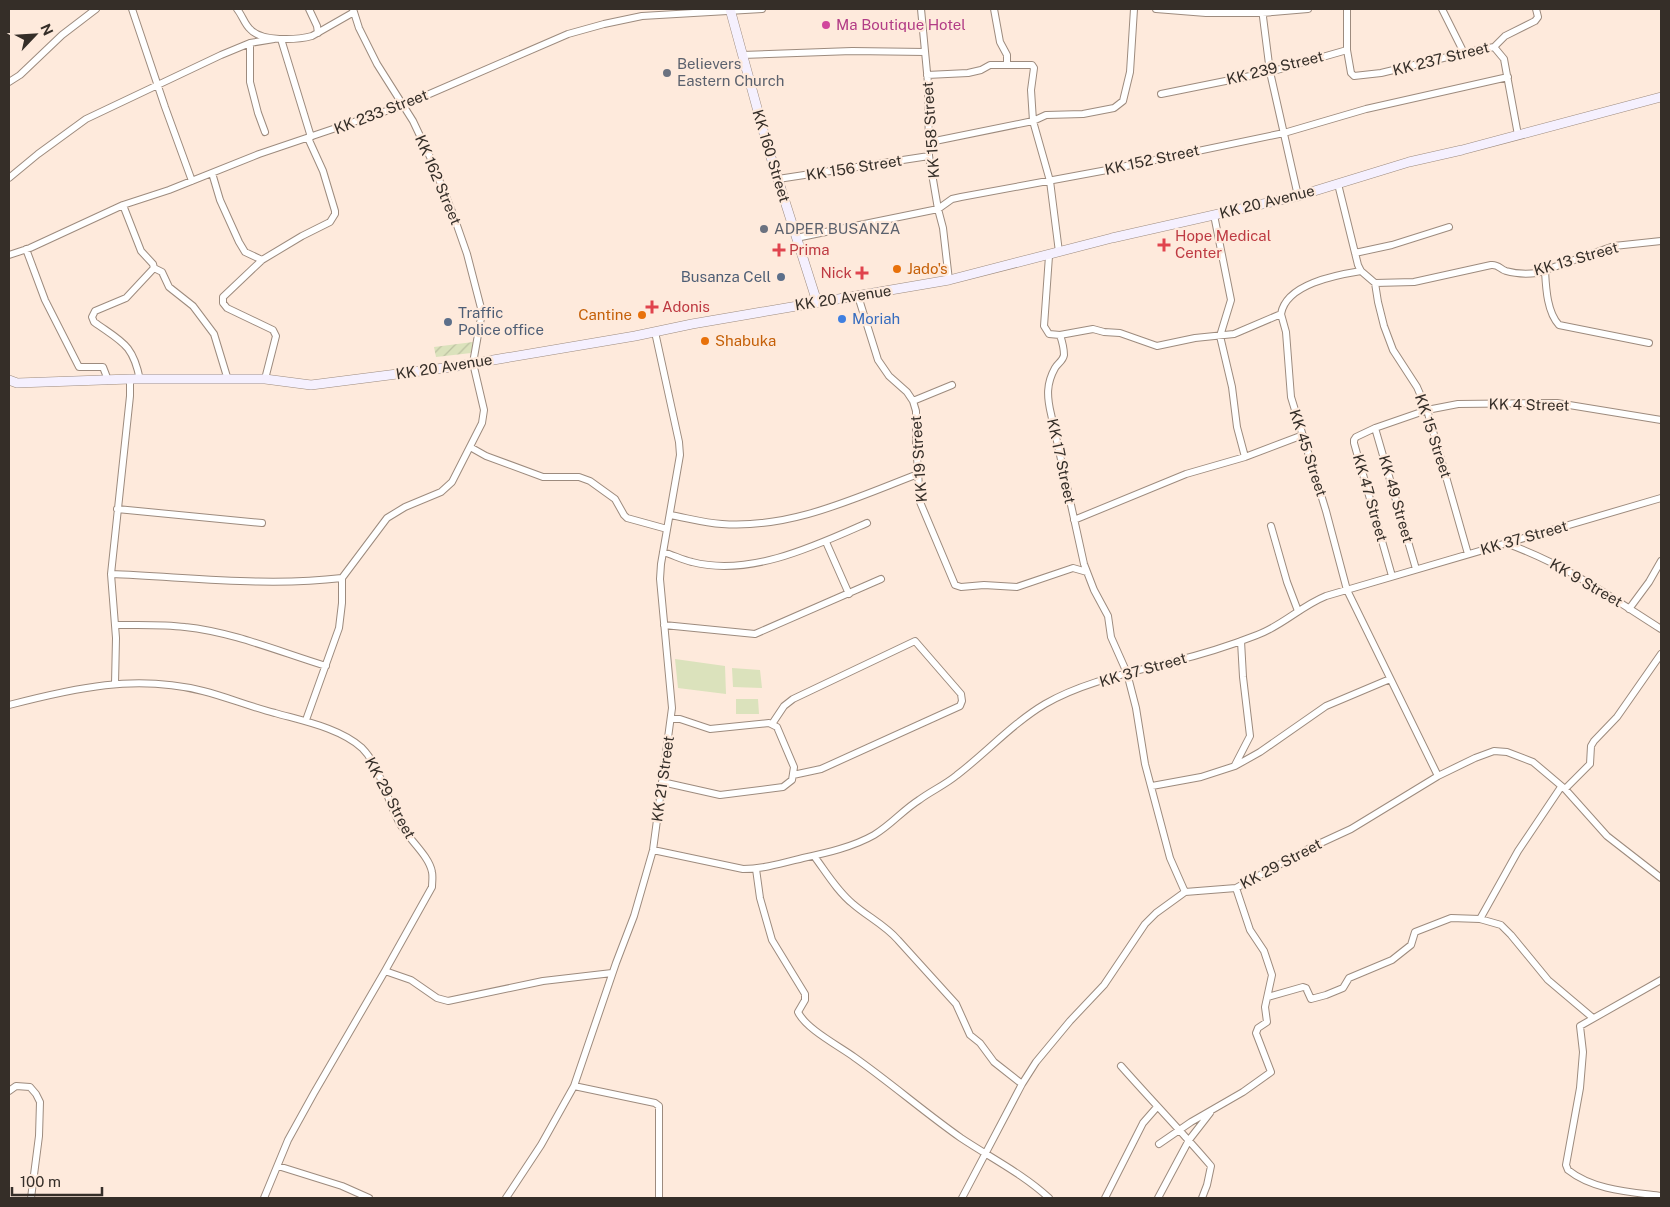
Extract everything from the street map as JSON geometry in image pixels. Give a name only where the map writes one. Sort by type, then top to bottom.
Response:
[{"type":"main road","name":"KK 160 Street","points":[[730,10],[778,179],[816,302]]},
{"type":"main road","name":"KK 20 Avenue","points":[[12,383],[130,379],[266,379],[311,385],[473,363],[655,332],[816,302],[949,280],[1049,256],[1112,238],[1298,196],[1409,162],[1462,150],[1661,97]]},
{"type":"street","points":[[9,82],[20,75],[62,35],[96,9]]},
{"type":"street","points":[[132,9],[192,181]]},
{"type":"street","points":[[237,9],[244,17],[249,29],[257,34],[278,39]]},
{"type":"street","points":[[309,9],[317,26],[318,33]]},
{"type":"street","name":"KK 233 Street","points":[[9,255],[26,250],[123,205],[192,181],[259,154],[404,105],[568,34],[642,16],[762,9]]},
{"type":"street","name":"KK 158 Street","points":[[921,9],[927,75],[929,156],[943,228],[949,280]]},
{"type":"street","points":[[994,9],[1000,42],[1007,55],[1007,65]]},
{"type":"street","points":[[930,142],[1033,121],[1046,115],[1083,114],[1114,108],[1121,104],[1130,72],[1134,9]]},
{"type":"street","points":[[1156,9],[1206,13],[1308,9]]},
{"type":"street","points":[[1347,9],[1347,50]]},
{"type":"street","points":[[1442,9],[1464,53]]},
{"type":"street","name":"KK 237 Street","points":[[1347,50],[1351,73],[1356,77],[1381,73],[1464,53],[1494,48],[1505,36],[1535,21],[1538,17],[1536,9]]},
{"type":"street","points":[[9,178],[86,119],[157,84],[250,43],[306,38],[318,33],[354,10]]},
{"type":"street","name":"KK 162 Street","points":[[354,10],[359,28],[377,64],[391,88],[404,105],[430,156],[467,254],[482,304],[473,363]]},
{"type":"street","points":[[1262,11],[1270,72],[1298,196]]},
{"type":"street","points":[[266,379],[276,336],[273,330],[228,308],[224,303],[224,297],[262,260],[330,222],[335,214],[323,171],[309,138],[278,39]]},
{"type":"street","points":[[250,43],[250,82],[265,132]]},
{"type":"street","points":[[1494,48],[1504,59],[1518,135]]},
{"type":"street","points":[[742,54],[852,50],[925,52]]},
{"type":"street","name":"KK 239 Street","points":[[1161,94],[1270,72],[1347,50]]},
{"type":"street","points":[[927,75],[968,73],[981,70],[990,65],[1032,65],[1034,67],[1031,90],[1033,121],[1050,181],[1059,252]]},
{"type":"street","name":"KK 152 Street","points":[[796,238],[938,209],[952,199],[962,196],[1050,181],[1284,133],[1366,109],[1508,77]]},
{"type":"street","name":"KK 156 Street","points":[[778,179],[929,156]]},
{"type":"street","points":[[212,173],[220,200],[239,242],[245,252],[262,260]]},
{"type":"street","points":[[1338,184],[1355,253],[1362,271],[1375,283]]},
{"type":"street","points":[[123,205],[141,251],[153,264],[154,268],[162,272],[169,287],[193,306],[214,334],[228,380]]},
{"type":"street","points":[[1214,215],[1231,300],[1220,336],[1232,388],[1237,427],[1245,457]]},
{"type":"street","points":[[1355,253],[1392,245],[1448,227]]},
{"type":"street","name":"KK 13 Street","points":[[1375,283],[1414,282],[1490,265],[1498,266],[1506,271],[1526,274],[1545,271],[1606,248],[1661,241]]},
{"type":"street","points":[[26,250],[45,300],[79,367],[103,367],[108,380]]},
{"type":"street","points":[[1049,256],[1044,326],[1049,334],[1060,335],[1093,329],[1120,334],[1157,346],[1242,331],[1281,314],[1282,305],[1296,292],[1327,278],[1362,271]]},
{"type":"street","points":[[140,380],[135,360],[128,346],[94,322],[92,317],[95,311],[126,298],[154,268]]},
{"type":"street","points":[[1545,271],[1547,294],[1555,320],[1559,325],[1649,343]]},
{"type":"street","name":"KK 15 Street","points":[[1375,283],[1378,302],[1393,350],[1417,387],[1427,410],[1468,554]]},
{"type":"street","name":"KK 19 Street","points":[[858,296],[878,360],[889,376],[907,392],[913,401],[916,411],[920,502],[956,586],[1017,587],[1073,568],[1087,572]]},
{"type":"street","name":"KK 45 Street","points":[[1281,314],[1286,332],[1289,389],[1338,551],[1347,590],[1438,776]]},
{"type":"street","name":"KK 21 Street","points":[[506,1198],[541,1145],[574,1086],[612,972],[634,916],[653,850],[671,719],[672,694],[660,579],[680,454],[655,332]]},
{"type":"street","name":"KK 17 Street","points":[[1060,335],[1064,358],[1055,368],[1048,386],[1047,397],[1074,520],[1087,572],[1108,616],[1111,637],[1127,673],[1136,708],[1145,764],[1171,863],[1185,892]]},
{"type":"street","points":[[306,720],[339,628],[342,578],[387,518],[405,507],[430,498],[448,488],[482,423],[484,410],[473,363]]},
{"type":"street","points":[[115,684],[115,625],[111,574],[130,396],[130,379]]},
{"type":"street","points":[[913,401],[952,385]]},
{"type":"street","name":"KK 4 Street","points":[[1427,410],[1458,404],[1556,403],[1661,420]]},
{"type":"street","name":"KK 47 Street","points":[[1392,576],[1354,440],[1356,437],[1375,428],[1427,410]]},
{"type":"street","name":"KK 49 Street","points":[[1375,428],[1416,569]]},
{"type":"street","points":[[1074,520],[1186,474],[1245,457],[1302,436]]},
{"type":"street","points":[[470,447],[486,456],[543,477],[579,477],[590,481],[615,499],[624,515],[628,518],[667,529]]},
{"type":"street","points":[[670,515],[730,524],[758,524],[795,518],[918,474]]},
{"type":"street","name":"KK 37 Street","points":[[653,850],[734,868],[756,869],[830,852],[874,835],[920,799],[956,776],[1022,721],[1046,704],[1094,684],[1127,673],[1173,662],[1260,634],[1287,620],[1319,599],[1661,498]]},
{"type":"street","points":[[117,509],[262,524]]},
{"type":"street","points":[[663,552],[693,563],[726,566],[764,562],[826,542],[867,523]]},
{"type":"street","points":[[1272,526],[1287,582],[1298,611]]},
{"type":"street","points":[[826,542],[849,594]]},
{"type":"street","name":"KK 9 Street","points":[[1507,544],[1550,561],[1581,577],[1661,629]]},
{"type":"street","points":[[1629,609],[1649,582],[1661,561]]},
{"type":"street","points":[[111,574],[254,582],[307,582],[342,578]]},
{"type":"street","points":[[664,625],[755,634],[881,579]]},
{"type":"street","points":[[115,625],[187,627],[230,636],[326,666]]},
{"type":"street","points":[[772,724],[784,706],[793,699],[915,641],[961,694],[962,702],[960,706],[828,766],[793,775]]},
{"type":"street","points":[[1235,766],[1250,736],[1241,641]]},
{"type":"street","points":[[1480,919],[1518,851],[1563,788],[1590,764],[1591,746],[1594,741],[1617,718],[1661,654]]},
{"type":"street","points":[[1152,786],[1201,777],[1235,766],[1260,752],[1326,706],[1390,679]]},
{"type":"street","name":"KK 29 Street","points":[[9,705],[78,688],[152,682],[203,691],[248,706],[306,720],[346,738],[362,748],[374,764],[400,824],[429,862],[433,873],[432,888],[288,1140],[264,1198]]},
{"type":"street","points":[[662,782],[720,795],[782,787],[792,780],[793,775],[794,767],[777,727],[772,724],[710,729],[671,719]]},
{"type":"street","name":"KK 29 Street","points":[[1185,892],[1236,888],[1365,821],[1438,776],[1494,751],[1507,752],[1533,762],[1563,788],[1621,849],[1660,874]]},
{"type":"street","points":[[814,856],[853,904],[890,931],[956,1004],[970,1035],[1001,1068],[1022,1084]]},
{"type":"street","points":[[756,869],[760,898],[772,940],[805,994],[804,1000],[798,1009],[799,1015],[825,1038],[854,1056],[954,1132],[1031,1182],[1050,1198]]},
{"type":"street","points":[[1159,1144],[1180,1129],[1243,1092],[1271,1072],[1256,1033],[1258,1028],[1267,1022],[1265,1007],[1272,979],[1270,966],[1264,951],[1250,930],[1236,888]]},
{"type":"street","points":[[962,1198],[1022,1084],[1036,1062],[1070,1021],[1104,986],[1145,924],[1156,912],[1185,892]]},
{"type":"street","points":[[1268,997],[1303,987],[1306,988],[1312,999],[1326,995],[1345,987],[1349,978],[1392,960],[1411,945],[1416,932],[1451,918],[1480,919],[1501,926],[1548,980],[1592,1018]]},
{"type":"street","points":[[385,971],[411,980],[437,998],[448,1001],[543,980],[612,972]]},
{"type":"street","points":[[1656,1197],[1586,1182],[1567,1168],[1567,1158],[1580,1088],[1583,1052],[1580,1028],[1582,1024],[1661,980]]},
{"type":"street","points":[[1121,1066],[1157,1107],[1180,1129],[1211,1166],[1202,1198]]},
{"type":"street","points":[[9,1091],[16,1086],[30,1087],[40,1102],[39,1136],[30,1198]]},
{"type":"street","points":[[574,1086],[655,1103],[658,1106],[659,1198]]},
{"type":"street","points":[[1106,1198],[1143,1124],[1157,1107]]},
{"type":"street","points":[[1158,1198],[1189,1140],[1212,1110]]},
{"type":"street","points":[[278,1166],[342,1186],[369,1198]]},
{"type":"green space","points":[[473,342],[471,353],[436,357],[434,347]]},
{"type":"green space","points":[[675,659],[725,666],[726,694],[678,688]]},
{"type":"green space","points":[[732,668],[760,670],[762,688],[733,687]]},
{"type":"green space","points":[[736,699],[758,699],[759,714],[736,714]]},
{"type":"place","name":"Ma Boutique Hotel","points":[[826,25]]},
{"type":"place","name":"Believers Eastern Church","points":[[667,73]]},
{"type":"place","name":"ADPER BUSANZA","points":[[764,229]]},
{"type":"place","name":"Hope Medical Center","points":[[1164,245]]},
{"type":"place","name":"Prima","points":[[779,250]]},
{"type":"place","name":"Jado's","points":[[897,269]]},
{"type":"place","name":"Nick","points":[[862,273]]},
{"type":"place","name":"Busanza Cell","points":[[781,277]]},
{"type":"place","name":"Adonis","points":[[652,307]]},
{"type":"place","name":"Cantine","points":[[642,315]]},
{"type":"place","name":"Moriah","points":[[842,319]]},
{"type":"place","name":"Traffic Police office","points":[[448,322]]},
{"type":"place","name":"Shabuka","points":[[705,341]]}]
